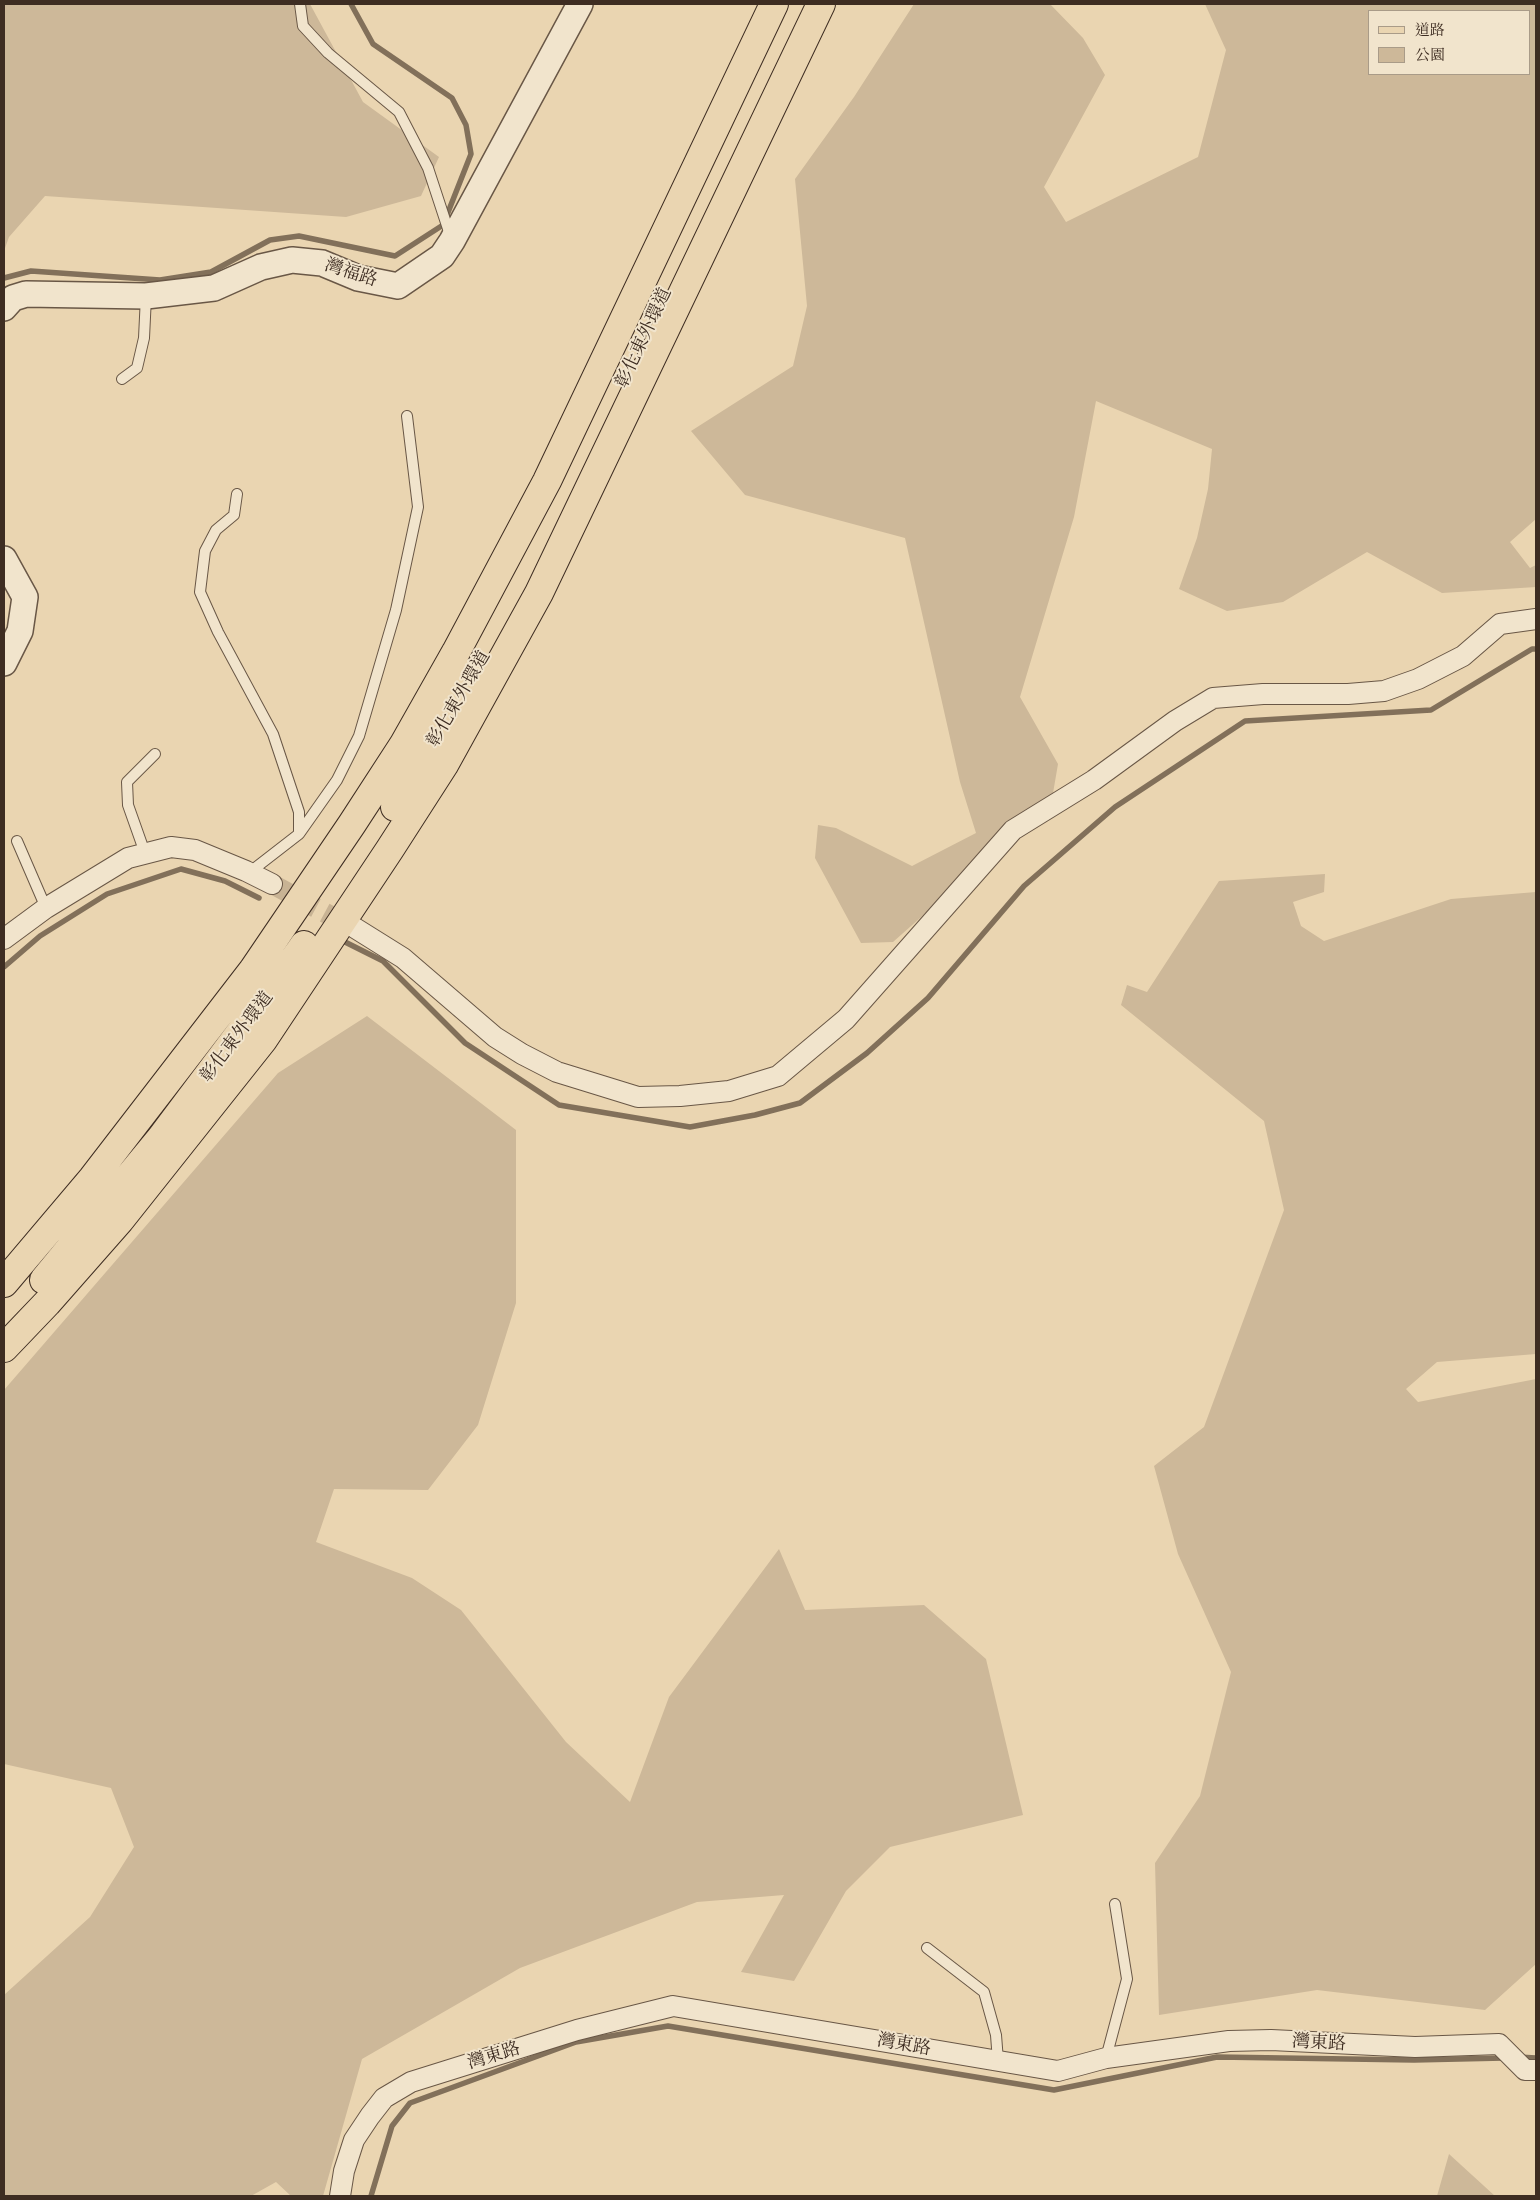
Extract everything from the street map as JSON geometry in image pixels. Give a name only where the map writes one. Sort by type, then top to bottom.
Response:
[{"type":"main road","points":[[4,1257],[92,1158],[174,1055],[242,962],[340,817],[391,735],[533,477],[756,4]]},
{"type":"main road","name":"彰化東外環道","points":[[4,1284],[92,1179],[253,970],[404,744],[475,618],[547,481],[774,4]]},
{"type":"main road","name":"彰化東外環道","points":[[4,1324],[34,1292],[161,1138],[276,985],[376,840],[472,678],[531,571],[614,403],[802,4]]},
{"type":"main road","points":[[4,1348],[48,1303],[120,1220],[263,1040],[444,765],[539,593],[821,4]]},
{"type":"street","name":"灣福路","points":[[4,308],[12,298],[26,294],[146,296],[214,288],[261,267],[292,260],[322,263],[358,278],[398,286],[442,256],[452,241],[580,4]]},
{"type":"street","points":[[4,559],[25,597],[20,631],[4,663]]},
{"type":"street","points":[[355,928],[403,958],[495,1037],[556,1072],[638,1096],[680,1096],[730,1091],[778,1076],[846,1019],[1013,830],[1094,780],[1175,721],[1213,698],[1263,694],[1348,694],[1384,690],[1418,679],[1463,656],[1500,624],[1536,619]]},
{"type":"street","points":[[4,939],[46,908],[128,858],[171,847],[195,850],[250,872],[272,884]]},
{"type":"street","name":"灣東路","points":[[340,2196],[344,2171],[354,2140],[384,2098],[411,2082],[577,2030],[673,2006],[1058,2071],[1106,2058],[1229,2041],[1271,2040],[1415,2047],[1499,2044],[1525,2070],[1536,2070]]},
{"type":"lane","points":[[300,4],[303,26],[328,53],[399,112],[428,168],[452,241]]},
{"type":"lane","points":[[122,379],[137,368],[144,338],[146,296]]},
{"type":"lane","points":[[250,872],[299,834],[337,780],[359,736],[396,610],[418,507],[407,416]]},
{"type":"lane","points":[[237,494],[234,514],[216,530],[205,551],[200,592],[218,632],[273,734],[299,812],[299,834]]},
{"type":"lane","points":[[145,853],[128,805],[128,782],[155,754]]},
{"type":"lane","points":[[17,841],[46,908]]},
{"type":"lane","points":[[1106,2058],[1127,1979],[1115,1904]]},
{"type":"lane","points":[[927,1948],[984,1992],[996,2035],[998,2062]]},
{"type":"green space","points":[[4,4],[310,4],[363,102],[439,157],[421,196],[346,217],[45,196],[9,237],[4,251]]},
{"type":"green space","points":[[914,4],[1050,4],[1083,38],[1105,75],[1044,187],[1066,222],[1198,157],[1226,50],[1205,4],[1536,4],[1536,519],[1510,542],[1530,568],[1536,565],[1536,587],[1442,593],[1367,552],[1283,602],[1227,611],[1179,589],[1197,538],[1208,489],[1212,449],[1096,401],[1074,517],[1020,697],[1058,764],[1052,799],[893,942],[861,943],[815,858],[818,825],[836,828],[912,866],[976,833],[960,782],[905,538],[745,495],[691,431],[793,366],[807,306],[795,179],[854,97]]},
{"type":"green space","points":[[1325,874],[1324,892],[1293,902],[1301,926],[1324,941],[1451,899],[1536,892],[1536,1354],[1437,1362],[1406,1389],[1418,1402],[1536,1379],[1536,1964],[1485,2010],[1317,1990],[1159,2015],[1155,1863],[1200,1796],[1231,1672],[1178,1554],[1154,1466],[1204,1427],[1284,1210],[1264,1121],[1121,1005],[1127,985],[1147,992],[1219,881]]},
{"type":"green space","points":[[367,1016],[516,1130],[516,1303],[478,1425],[428,1490],[334,1489],[316,1542],[412,1578],[461,1610],[566,1742],[630,1802],[669,1697],[779,1549],[805,1610],[924,1605],[986,1659],[1023,1815],[890,1847],[846,1891],[794,1981],[741,1972],[784,1895],[697,1902],[520,1968],[362,2059],[323,2196],[291,2196],[276,2182],[251,2196],[4,2196],[4,1995],[90,1917],[134,1847],[111,1788],[4,1764],[4,1390],[278,1073]]},
{"type":"green space","points":[[1449,2154],[1495,2196],[1437,2196]]},
{"type":"waterway","points":[[4,278],[31,271],[160,280],[211,272],[270,240],[299,236],[395,256],[443,225],[471,154],[466,125],[452,98],[373,44],[351,4]]},
{"type":"waterway","points":[[345,942],[383,961],[465,1043],[559,1105],[690,1127],[755,1115],[800,1103],[867,1053],[928,998],[1024,886],[1115,807],[1245,721],[1431,710],[1532,649],[1536,649]]},
{"type":"waterway","points":[[4,967],[40,936],[107,894],[181,869],[225,881],[259,898]]},
{"type":"waterway","points":[[371,2196],[392,2126],[410,2103],[576,2042],[668,2026],[1054,2090],[1217,2057],[1414,2060],[1504,2058]]},
{"type":"waterway","points":[[1518,2057],[1536,2058]]},
{"type":"tunnel","points":[[272,884],[353,928]]}]
